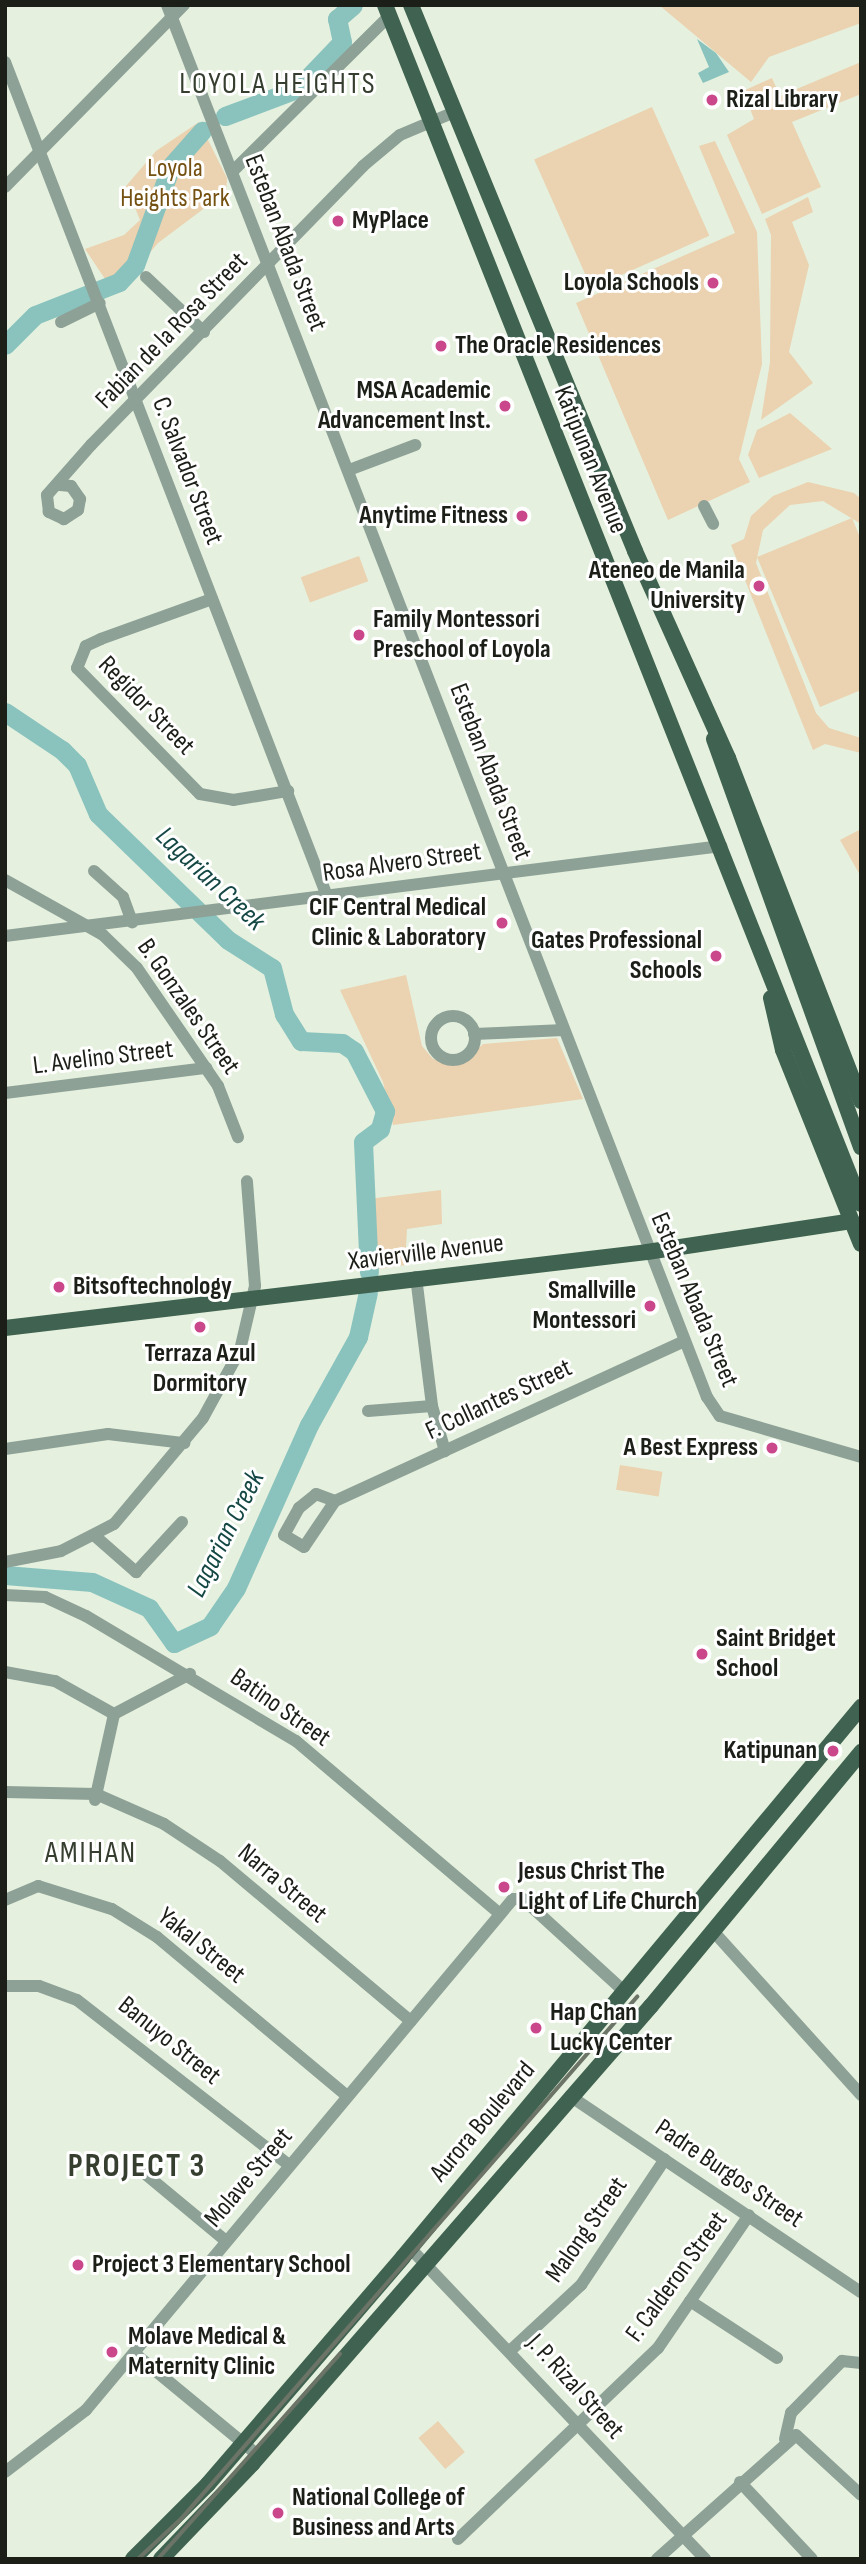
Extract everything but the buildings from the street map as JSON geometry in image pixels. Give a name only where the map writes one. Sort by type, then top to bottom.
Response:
[{"type":"main road","name":"Katipunan Avenue","points":[[411,5],[453,113],[713,735],[775,874],[861,1101]]},
{"type":"main road","name":"Katipunan Avenue","points":[[387,11],[755,931],[861,1204]]},
{"type":"main road","name":"Katipunan Avenue","points":[[713,735],[717,762],[861,1147]]},
{"type":"main road","name":"Katipunan Avenue","points":[[755,931],[783,1049],[861,1244]]},
{"type":"main road","name":"Xavierville Avenue","points":[[5,1328],[416,1277],[647,1252],[852,1221]]},
{"type":"main road","name":"Aurora Boulevard","points":[[133,2559],[243,2442],[410,2248],[692,1914],[861,1707]]},
{"type":"main road","name":"Aurora Boulevard","points":[[161,2559],[259,2456],[713,1931],[861,1752]]},
{"type":"main road","points":[[692,1914],[713,1931]]},
{"type":"street","points":[[5,187],[169,11],[184,5]]},
{"type":"street","name":"Esteban Abada Street","points":[[169,11],[270,263],[682,1342],[720,1416],[861,1457]]},
{"type":"street","points":[[234,170],[387,11]]},
{"type":"street","name":"C. Salvador Street","points":[[5,62],[327,896]]},
{"type":"street","name":"Fabian de la Rosa Street","points":[[60,485],[372,158],[431,121],[453,113]]},
{"type":"street","points":[[146,277],[204,332]]},
{"type":"street","points":[[61,322],[97,295]]},
{"type":"street","points":[[349,470],[415,444]]},
{"type":"street","points":[[704,506],[713,524]]},
{"type":"street","name":"Regidor Street","points":[[212,599],[86,646],[78,668],[200,794],[233,800],[288,791]]},
{"type":"street","name":"Rosa Alvero Street","points":[[5,936],[721,846]]},
{"type":"street","points":[[94,871],[123,897],[132,922]]},
{"type":"street","name":"B. Gonzales Street","points":[[5,880],[88,927],[137,968],[206,1068],[238,1137]]},
{"type":"street","points":[[474,1034],[564,1030]]},
{"type":"street","name":"L. Avelino Street","points":[[5,1093],[206,1068]]},
{"type":"street","points":[[5,1562],[95,1536],[184,1443],[240,1350],[252,1297],[247,1181]]},
{"type":"street","points":[[416,1277],[432,1406],[445,1451]]},
{"type":"street","name":"F. Collantes Street","points":[[335,1501],[682,1342]]},
{"type":"street","points":[[368,1411],[432,1406]]},
{"type":"street","points":[[5,1449],[108,1434],[184,1443]]},
{"type":"street","points":[[95,1536],[136,1572],[182,1522]]},
{"type":"street","name":"Batino Street","points":[[5,1595],[45,1597],[190,1674],[296,1741],[499,1913]]},
{"type":"street","points":[[5,1672],[55,1681],[114,1714]]},
{"type":"street","points":[[92,1797],[114,1714],[190,1674]]},
{"type":"street","name":"Narra Street","points":[[5,1792],[92,1797],[112,1801],[198,1844],[411,2021]]},
{"type":"street","name":"Yakal Street","points":[[5,1900],[38,1886],[112,1909],[157,1937],[347,2096]]},
{"type":"street","name":"Molave Street","points":[[5,2472],[71,2426],[513,1899],[523,1899],[625,1992]]},
{"type":"street","points":[[713,1931],[861,2095]]},
{"type":"street","name":"Banuyo Street","points":[[5,1986],[39,1986],[77,2000],[289,2165]]},
{"type":"street","name":"Padre Burgos Street","points":[[570,2096],[861,2292]]},
{"type":"street","name":"Malong Street","points":[[510,2350],[581,2285],[665,2159]]},
{"type":"street","points":[[132,2162],[226,2241]]},
{"type":"street","name":"F. Calderon Street","points":[[458,2539],[658,2348],[749,2215]]},
{"type":"street","name":"J. P. Rizal Street","points":[[410,2248],[510,2350],[705,2559]]},
{"type":"street","points":[[690,2301],[777,2358]]},
{"type":"street","points":[[134,2353],[259,2456]]},
{"type":"street","points":[[657,2559],[785,2439],[791,2413],[842,2361],[861,2363]]},
{"type":"street","points":[[785,2439],[805,2439],[861,2495]]},
{"type":"street","points":[[740,2482],[812,2559]]},
{"type":"green space","points":[[659,5],[861,5],[861,23],[769,57],[751,82]]},
{"type":"green space","points":[[861,62],[861,94],[792,122],[821,187],[762,214],[727,135],[754,119],[743,91],[772,78],[780,96]]},
{"type":"green space","points":[[652,107],[709,236],[592,288],[534,159]]},
{"type":"green space","name":"Loyola Heights Park","points":[[199,122],[227,178],[226,192],[158,243],[115,294],[85,249],[124,235],[140,220],[126,186],[156,151]]},
{"type":"green space","points":[[715,141],[757,232],[762,364],[739,459],[750,482],[668,520],[576,303],[735,233],[699,146]]},
{"type":"green space","points":[[808,197],[813,212],[792,222],[809,265],[789,352],[813,383],[761,420],[770,362],[771,235],[765,219]]},
{"type":"green space","points":[[790,413],[832,449],[759,478],[748,455],[757,430]]},
{"type":"green space","points":[[808,482],[854,493],[861,499],[861,524],[823,501],[790,505],[763,530],[756,563],[816,713],[829,728],[861,738],[861,753],[825,744],[813,750],[731,545],[744,539],[751,516],[773,496]]},
{"type":"green space","points":[[852,518],[861,540],[861,690],[820,707],[757,557]]},
{"type":"green space","points":[[359,556],[368,581],[310,603],[301,577]]},
{"type":"green space","points":[[861,829],[861,875],[860,875],[840,840]]},
{"type":"green space","points":[[406,975],[422,1046],[433,1059],[461,1064],[483,1044],[557,1038],[583,1099],[393,1125],[383,1082],[340,990]]},
{"type":"green space","points":[[441,1190],[442,1224],[407,1229],[405,1265],[373,1270],[368,1199]]},
{"type":"green space","points":[[620,1465],[662,1472],[659,1496],[616,1490]]},
{"type":"green space","points":[[438,2421],[465,2452],[445,2469],[418,2438]]},
{"type":"water","points":[[697,39],[716,53],[729,72],[703,83],[698,73],[709,67]]},
{"type":"waterway","name":"Lagarian Creek","points":[[225,116],[297,89],[342,42],[337,19],[353,5]]},
{"type":"waterway","name":"Lagarian Creek","points":[[5,345],[35,315],[119,282],[135,265],[171,166],[202,131]]},
{"type":"waterway","name":"Lagarian Creek","points":[[5,712],[62,750],[77,765],[98,814],[228,940],[272,968],[284,1014],[301,1041],[342,1043],[354,1051],[385,1111],[380,1129],[363,1142],[369,1272]]},
{"type":"waterway","name":"Lagarian Creek","points":[[5,1575],[92,1582],[149,1608],[174,1643],[210,1626],[236,1588],[309,1425],[358,1337],[368,1292]]},
{"type":"railway","points":[[138,2559],[182,2518],[637,1997]]},
{"type":"railway","points":[[158,2559],[340,2354]]},
{"type":"place","name":"Rizal Library","points":[[712,100]]},
{"type":"place","name":"MyPlace","points":[[338,221]]},
{"type":"place","name":"Loyola Schools","points":[[713,283]]},
{"type":"place","name":"The Oracle Residences","points":[[441,346]]},
{"type":"place","name":"MSA Academic Advancement Inst.","points":[[505,406]]},
{"type":"place","name":"Anytime Fitness","points":[[522,516]]},
{"type":"place","name":"Ateneo de Manila University","points":[[759,586]]},
{"type":"place","name":"Family Montessori Preschool of Loyola","points":[[359,635]]},
{"type":"place","name":"CIF Central Medical Clinic & Laboratory","points":[[502,923]]},
{"type":"place","name":"Gates Professional Schools","points":[[716,956]]},
{"type":"place","name":"Bitsoftechnology","points":[[59,1287]]},
{"type":"place","name":"Smallville Montessori","points":[[650,1306]]},
{"type":"place","name":"Terraza Azul Dormitory","points":[[200,1327]]},
{"type":"place","name":"A Best Express","points":[[772,1448]]},
{"type":"place","name":"Saint Bridget School","points":[[702,1654]]},
{"type":"place","name":"Katipunan","points":[[833,1751]]},
{"type":"place","name":"Jesus Christ The Light of Life Church","points":[[504,1887]]},
{"type":"place","name":"Hap Chan Lucky Center","points":[[536,2028]]},
{"type":"place","name":"Project 3 Elementary School","points":[[78,2265]]},
{"type":"place","name":"Molave Medical & Maternity Clinic","points":[[112,2352]]},
{"type":"place","name":"National College of Business and Arts","points":[[278,2513]]},
{"type":"district","name":"LOYOLA HEIGHTS","points":[[278,84]]},
{"type":"district","name":"AMIHAN","points":[[91,1853]]},
{"type":"district","name":"PROJECT 3","points":[[137,2167]]}]
